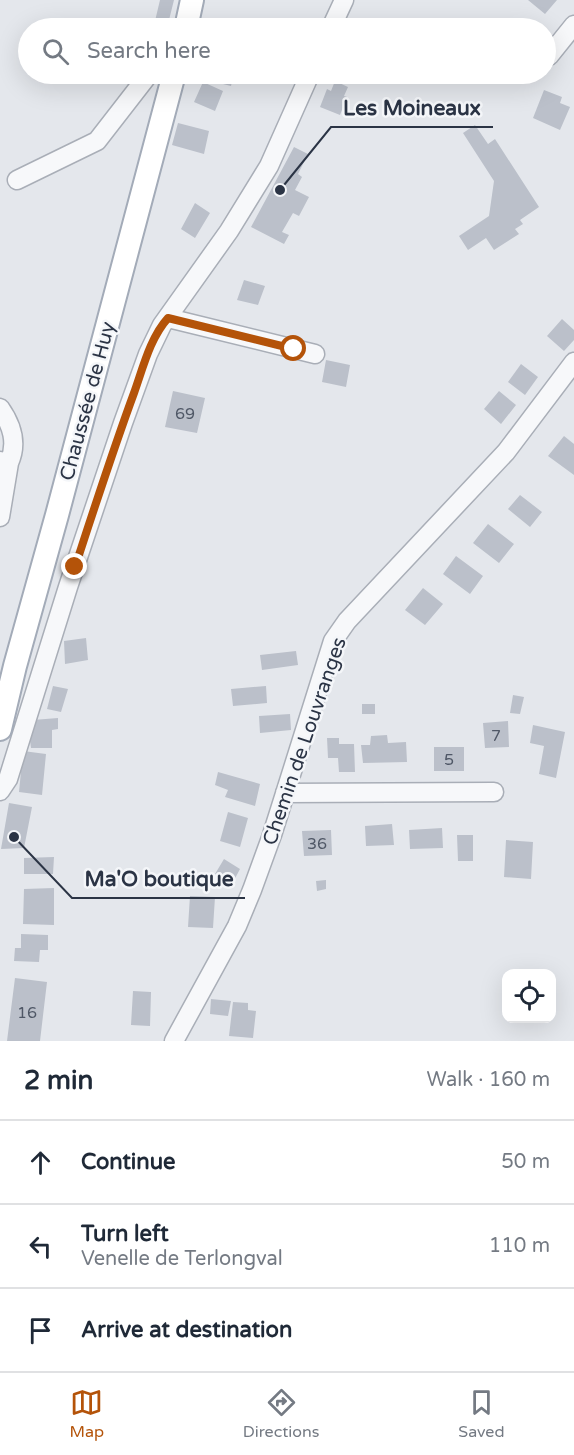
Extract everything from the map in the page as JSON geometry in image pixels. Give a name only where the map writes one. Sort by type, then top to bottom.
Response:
[{"type":"main road","points":[[188,18],[192,0]]},
{"type":"main road","name":"Chaussée de Huy","points":[[0,729],[171,84]]},
{"type":"street","points":[[335,18],[344,0]]},
{"type":"street","points":[[556,47],[574,25]]},
{"type":"street","points":[[17,180],[97,141],[141,84]]},
{"type":"street","points":[[0,791],[8,779],[68,587],[148,354],[162,325],[229,231],[269,166],[306,84]]},
{"type":"street","points":[[168,318],[315,354]]},
{"type":"street","name":"Chemin de Louvranges","points":[[174,1041],[237,926],[272,835],[333,641],[347,621],[506,452],[574,362]]},
{"type":"street","points":[[0,408],[13,432],[15,443],[12,455],[4,462],[0,517]]},
{"type":"street","points":[[285,793],[495,792]]},
{"type":"building","points":[[160,0],[174,0],[170,18],[156,18]]},
{"type":"building","points":[[528,0],[557,0],[545,14]]},
{"type":"building","points":[[202,84],[223,91],[215,111],[194,102]]},
{"type":"building","points":[[334,84],[348,87],[340,115],[320,107],[327,89],[331,91]]},
{"type":"building","points":[[544,90],[562,97],[560,103],[570,107],[560,130],[533,118]]},
{"type":"building","points":[[178,123],[209,131],[204,154],[172,145]]},
{"type":"building","points":[[475,125],[488,144],[495,139],[539,207],[520,220],[523,224],[515,229],[519,234],[494,250],[486,238],[468,250],[459,236],[489,216],[494,181],[463,133]]},
{"type":"building","points":[[294,147],[308,154],[298,174],[302,177],[295,190],[309,197],[299,216],[293,213],[282,232],[289,235],[284,244],[251,227]]},
{"type":"building","points":[[195,203],[210,213],[195,238],[181,229]]},
{"type":"building","points":[[244,280],[265,286],[258,305],[237,300]]},
{"type":"building","points":[[562,319],[574,330],[574,340],[564,351],[547,336]]},
{"type":"building","points":[[326,360],[350,365],[346,387],[322,382]]},
{"type":"building","points":[[521,364],[538,377],[525,395],[508,382]]},
{"type":"building","points":[[173,391],[205,398],[197,433],[165,427]]},
{"type":"building","points":[[499,391],[516,405],[501,424],[484,409]]},
{"type":"building","points":[[564,436],[574,444],[574,475],[548,456]]},
{"type":"building","points":[[520,495],[542,512],[530,527],[508,509]]},
{"type":"building","points":[[488,524],[514,544],[499,563],[473,543]]},
{"type":"building","points":[[456,556],[483,576],[470,594],[443,574]]},
{"type":"building","points":[[423,588],[443,604],[425,625],[405,610]]},
{"type":"building","points":[[86,638],[88,660],[65,664],[64,641]]},
{"type":"building","points":[[296,651],[298,665],[262,670],[260,655]]},
{"type":"building","points":[[53,686],[68,689],[61,712],[47,709]]},
{"type":"building","points":[[266,686],[267,703],[233,706],[231,689]]},
{"type":"building","points":[[513,695],[524,697],[520,714],[510,713]]},
{"type":"building","points":[[362,704],[375,704],[375,714],[362,714]]},
{"type":"building","points":[[290,714],[291,730],[260,733],[259,716]]},
{"type":"building","points":[[58,718],[58,729],[52,730],[52,748],[31,748],[29,732],[33,732],[33,720]]},
{"type":"building","points":[[508,721],[509,747],[485,748],[483,723]]},
{"type":"building","points":[[533,725],[565,732],[556,778],[539,774],[544,746],[530,743]]},
{"type":"building","points":[[387,735],[388,743],[406,742],[407,762],[363,763],[361,745],[370,745],[371,736]]},
{"type":"building","points":[[327,738],[339,738],[339,744],[354,744],[355,772],[339,772],[338,758],[328,758]]},
{"type":"building","points":[[434,747],[464,747],[464,771],[434,771]]},
{"type":"building","points":[[23,751],[46,754],[42,795],[19,792]]},
{"type":"building","points":[[218,772],[260,784],[255,806],[225,797],[228,790],[215,785]]},
{"type":"building","points":[[9,803],[32,807],[24,848],[1,849]]},
{"type":"building","points":[[228,812],[248,818],[240,847],[220,841]]},
{"type":"building","points":[[392,824],[394,845],[366,846],[365,826]]},
{"type":"building","points":[[442,828],[443,848],[410,849],[409,830]]},
{"type":"building","points":[[331,830],[332,855],[304,856],[302,831]]},
{"type":"building","points":[[457,835],[473,835],[473,861],[458,861]]},
{"type":"building","points":[[506,840],[533,842],[531,879],[504,877]]},
{"type":"building","points":[[54,857],[53,874],[24,874],[24,858]]},
{"type":"building","points":[[224,859],[240,869],[232,884],[215,874]]},
{"type":"building","points":[[326,880],[326,889],[317,891],[316,881]]},
{"type":"building","points":[[54,888],[54,925],[23,924],[24,889]]},
{"type":"building","points":[[190,896],[215,897],[213,928],[188,927]]},
{"type":"building","points":[[21,934],[48,935],[48,950],[40,950],[39,962],[14,961],[15,948],[21,948]]},
{"type":"building","points":[[15,978],[47,982],[40,1041],[7,1041]]},
{"type":"building","points":[[133,991],[151,992],[150,1026],[131,1025]]},
{"type":"building","points":[[211,999],[231,1001],[228,1016],[210,1014]]},
{"type":"building","points":[[233,1002],[248,1003],[248,1010],[256,1011],[253,1038],[229,1036]]},
{"type":"place","name":"Les Moineaux","points":[[280,190]]},
{"type":"place","name":"Ma'O boutique","points":[[14,837]]},
{"type":"route","points":[[75,567],[148,354],[162,325],[168,318],[294,349]]}]
